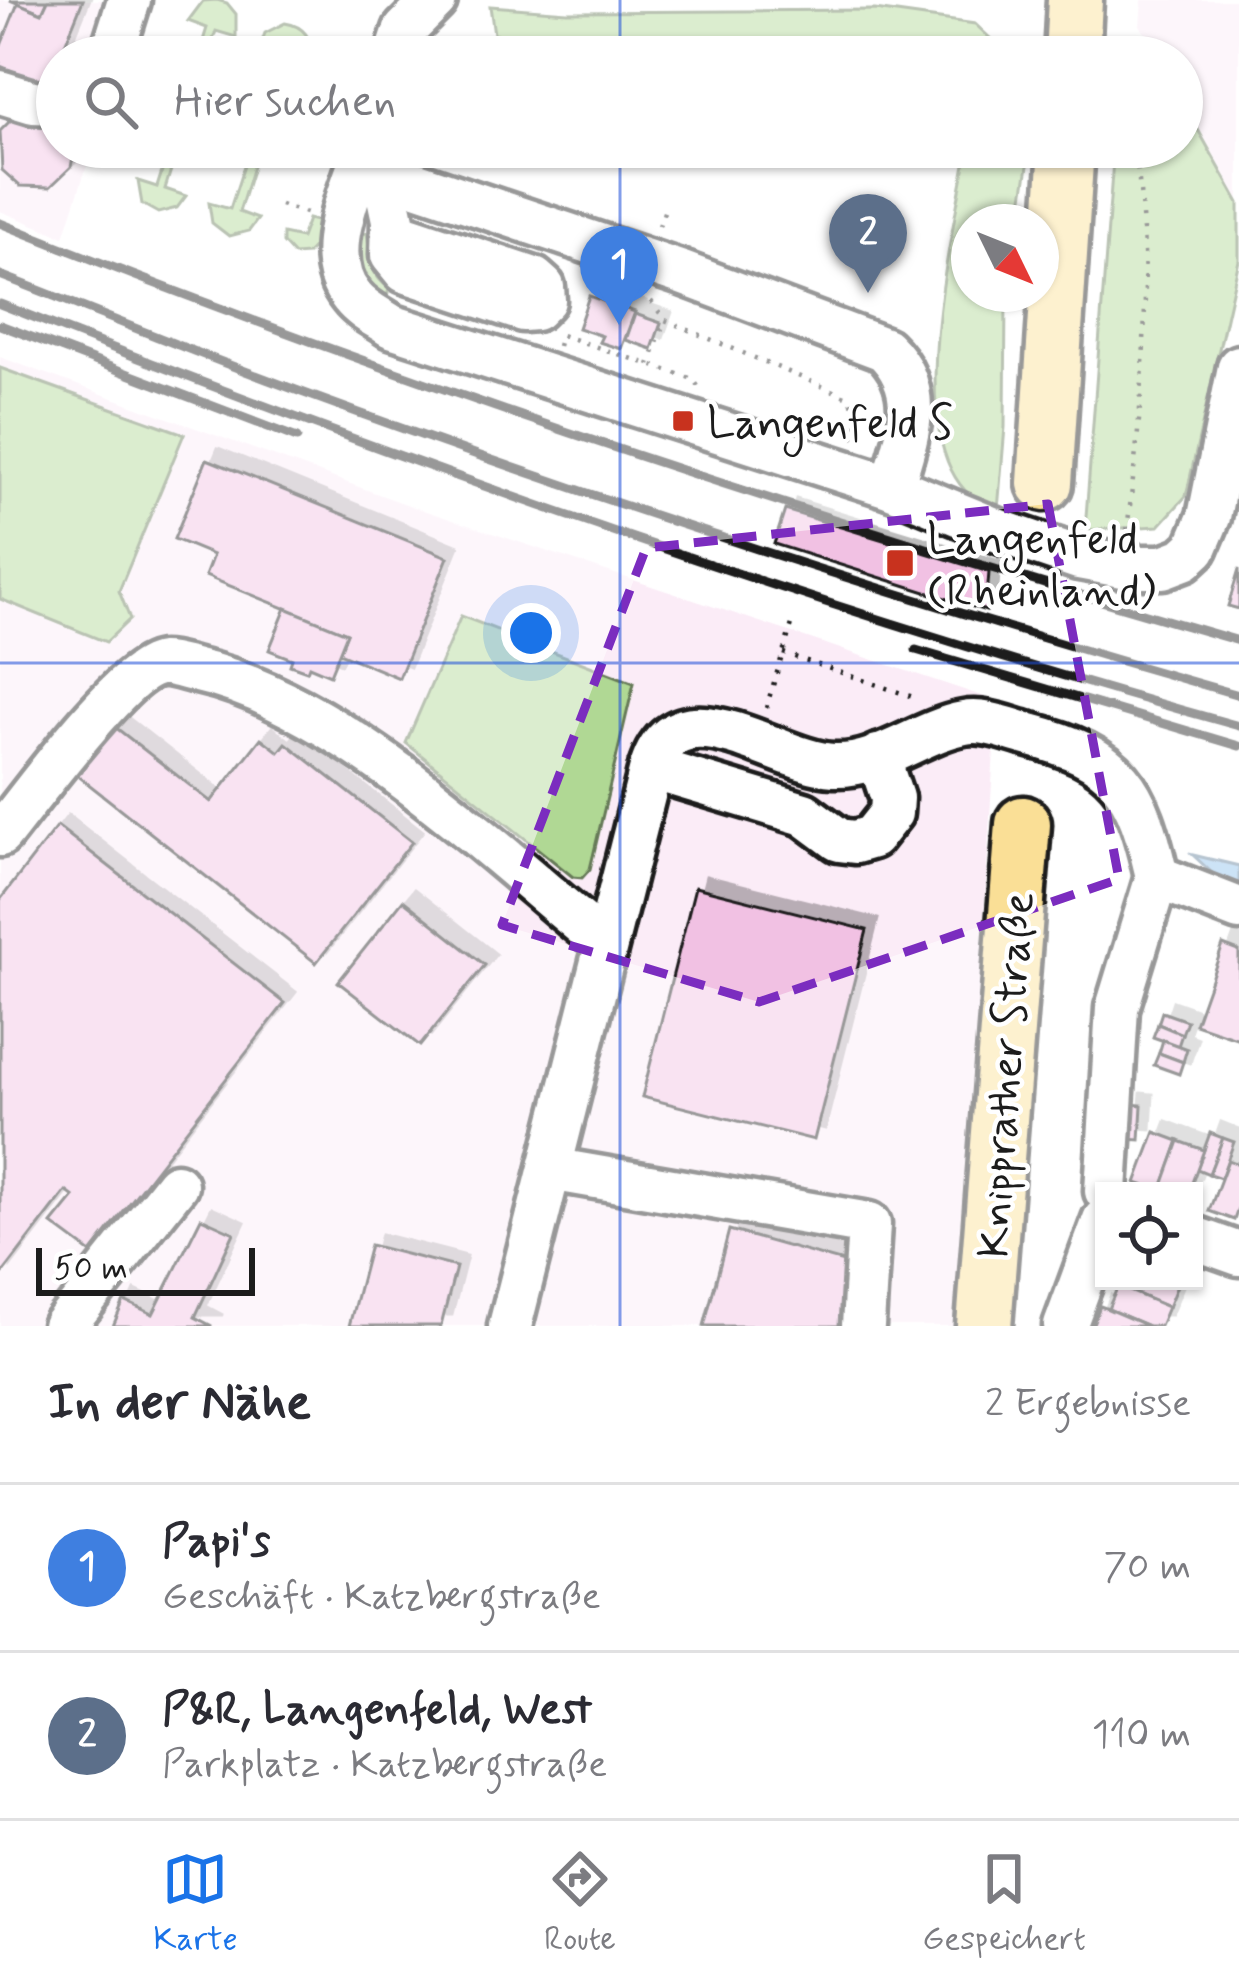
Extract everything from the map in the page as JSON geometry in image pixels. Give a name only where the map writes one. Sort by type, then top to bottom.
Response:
[{"type":"main road","points":[[1073,36],[1076,0]]},
{"type":"main road","points":[[1045,483],[1066,168]]},
{"type":"main road","name":"Knipprather Straße","points":[[984,1326],[1023,824]]},
{"type":"street","points":[[118,36],[129,0]]},
{"type":"street","points":[[403,36],[423,3]]},
{"type":"street","points":[[0,92],[36,99]]},
{"type":"street","points":[[367,168],[342,223],[338,268],[350,295],[391,326],[892,487],[1079,558],[1163,567],[1184,559],[1224,520],[1239,367]]},
{"type":"street","points":[[377,168],[393,232]]},
{"type":"street","points":[[410,168],[884,349],[901,364],[911,391],[911,422],[892,487]]},
{"type":"street","points":[[0,836],[126,682],[161,664],[224,677],[371,752],[605,943]]},
{"type":"street","points":[[510,1326],[650,768],[666,739],[692,726],[836,766],[878,756],[968,722],[1065,744],[1112,770],[1144,819],[1157,877],[1118,1008],[1107,1182]]},
{"type":"street","points":[[650,768],[803,814],[839,840],[855,842],[872,837],[891,813],[892,798],[878,756]]},
{"type":"street","points":[[1157,877],[1239,909]]},
{"type":"street","points":[[550,1169],[869,1224],[863,1326]]},
{"type":"street","points":[[64,1326],[176,1185]]},
{"type":"street","points":[[1203,1241],[1239,1254]]},
{"type":"street","points":[[1066,1326],[1095,1245]]},
{"type":"path","points":[[1123,566],[1147,351],[1147,276],[1137,168]]},
{"type":"path","points":[[555,354],[562,334],[650,364],[665,320],[850,398],[858,411],[854,434]]},
{"type":"path","points":[[737,349],[742,335]]},
{"type":"path","points":[[769,699],[792,624]]},
{"type":"path","points":[[783,653],[939,705]]},
{"type":"highlighted area","points":[[1048,504],[1119,879],[759,1002],[502,925],[646,548]]},
{"type":"shaded area","points":[[0,0],[141,0],[130,36],[36,36],[36,168],[86,168],[64,237],[0,211]]},
{"type":"shaded area","points":[[1142,0],[1239,0],[1239,203],[1203,139],[1203,36],[1146,36],[1140,25]]},
{"type":"shaded area","points":[[0,357],[417,508],[997,701],[959,1326],[0,1326]]},
{"type":"green space","points":[[203,1],[227,3],[236,14],[236,36],[216,31],[214,36],[205,36],[207,28],[188,21]]},
{"type":"green space","points":[[490,6],[567,12],[875,10],[975,24],[988,36],[501,36],[494,34]]},
{"type":"green space","points":[[285,23],[307,36],[264,36]]},
{"type":"green space","points":[[1203,139],[1239,203],[1239,260],[1186,496],[1159,526],[1085,530],[1112,168],[1203,168]]},
{"type":"green space","points":[[163,168],[172,168],[165,189],[186,196],[177,208],[158,213],[142,204],[138,181],[157,187]]},
{"type":"green space","points":[[243,168],[253,168],[239,212],[258,219],[249,231],[229,236],[212,223],[209,203],[230,209]]},
{"type":"green space","points":[[964,168],[1028,168],[1022,204],[958,204]]},
{"type":"green space","points":[[308,219],[323,223],[317,243],[307,254],[294,255],[283,243],[283,234],[301,238]]},
{"type":"green space","points":[[367,233],[371,264],[389,288],[387,297],[371,285],[364,270],[361,234]]},
{"type":"green space","points":[[951,240],[951,312],[1006,312],[1005,427],[998,510],[964,489],[944,452],[936,404],[936,348]]},
{"type":"green space","points":[[0,368],[184,434],[119,591],[130,619],[106,642],[0,599]]},
{"type":"green space","points":[[461,616],[634,683],[590,869],[582,878],[573,877],[406,743]]},
{"type":"water","points":[[1193,855],[1239,866],[1239,890],[1225,885]]},
{"type":"building","points":[[10,0],[48,0],[42,13]]},
{"type":"building","points":[[48,0],[83,0],[68,36],[36,36],[36,81],[0,66],[0,48],[18,3],[42,13]]},
{"type":"building","points":[[16,115],[36,115],[36,168],[70,168],[50,187],[20,186],[2,170],[0,131]]},
{"type":"building","points":[[589,296],[635,312],[621,349],[578,328]]},
{"type":"building","points":[[635,314],[661,323],[652,349],[626,340]]},
{"type":"building","points":[[207,459],[448,557],[399,678],[339,653],[347,633],[205,576],[213,555],[174,539]]},
{"type":"building","points":[[785,510],[989,572],[986,611],[774,544]]},
{"type":"building","points":[[1239,569],[1239,609],[1228,606]]},
{"type":"building","points":[[286,608],[347,633],[330,675],[309,666],[307,671],[290,665],[292,659],[269,650]]},
{"type":"building","points":[[115,727],[211,802],[261,738],[279,752],[286,743],[412,842],[316,963],[77,775]]},
{"type":"building","points":[[57,826],[285,1003],[91,1253],[52,1224],[74,1197],[66,1191],[0,1277],[0,900]]},
{"type":"building","points":[[695,887],[867,930],[814,1140],[642,1097]]},
{"type":"building","points":[[403,900],[485,965],[420,1046],[338,982]]},
{"type":"building","points":[[1223,945],[1239,951],[1239,1039],[1195,1024]]},
{"type":"building","points":[[1162,1012],[1187,1021],[1182,1034],[1158,1024]]},
{"type":"building","points":[[1158,1024],[1182,1034],[1178,1046],[1153,1037]]},
{"type":"building","points":[[1163,1040],[1187,1049],[1183,1062],[1159,1053]]},
{"type":"building","points":[[1159,1053],[1183,1062],[1179,1074],[1154,1065]]},
{"type":"building","points":[[1130,1104],[1142,1105],[1140,1140],[1127,1139]]},
{"type":"building","points":[[1155,1132],[1179,1141],[1164,1182],[1136,1182]]},
{"type":"building","points":[[1210,1133],[1223,1138],[1209,1174],[1197,1169]]},
{"type":"building","points":[[1223,1138],[1234,1142],[1221,1178],[1209,1174]]},
{"type":"building","points":[[1179,1141],[1204,1150],[1192,1182],[1164,1182]]},
{"type":"building","points":[[1228,1160],[1239,1164],[1239,1206],[1234,1220],[1209,1211]]},
{"type":"building","points":[[201,1218],[234,1233],[195,1317],[212,1326],[113,1326],[124,1301],[153,1314]]},
{"type":"building","points":[[729,1230],[858,1266],[842,1326],[704,1326]]},
{"type":"building","points":[[370,1245],[456,1267],[441,1326],[349,1326]]},
{"type":"building","points":[[1116,1290],[1168,1307],[1160,1326],[1148,1326],[1108,1309]]},
{"type":"building","points":[[1128,1290],[1175,1290],[1168,1307]]},
{"type":"building","points":[[1100,1306],[1108,1309],[1148,1326],[1092,1326]]},
{"type":"railway","points":[[0,223],[306,340],[614,448],[925,548],[1239,641]]},
{"type":"railway","points":[[0,275],[259,376],[647,513],[1239,695]]},
{"type":"railway","points":[[0,304],[614,532],[925,634],[1239,726]]},
{"type":"railway","points":[[0,325],[297,438]]},
{"type":"railway","points":[[916,650],[1239,746]]},
{"type":"place","name":"P&R, Langenfeld, West","points":[[868,293]]},
{"type":"place","name":"Papi's","points":[[619,325]]},
{"type":"place","name":"Langenfeld S","points":[[683,421]]},
{"type":"place","name":"Langenfeld (Rheinland)","points":[[900,563]]}]
